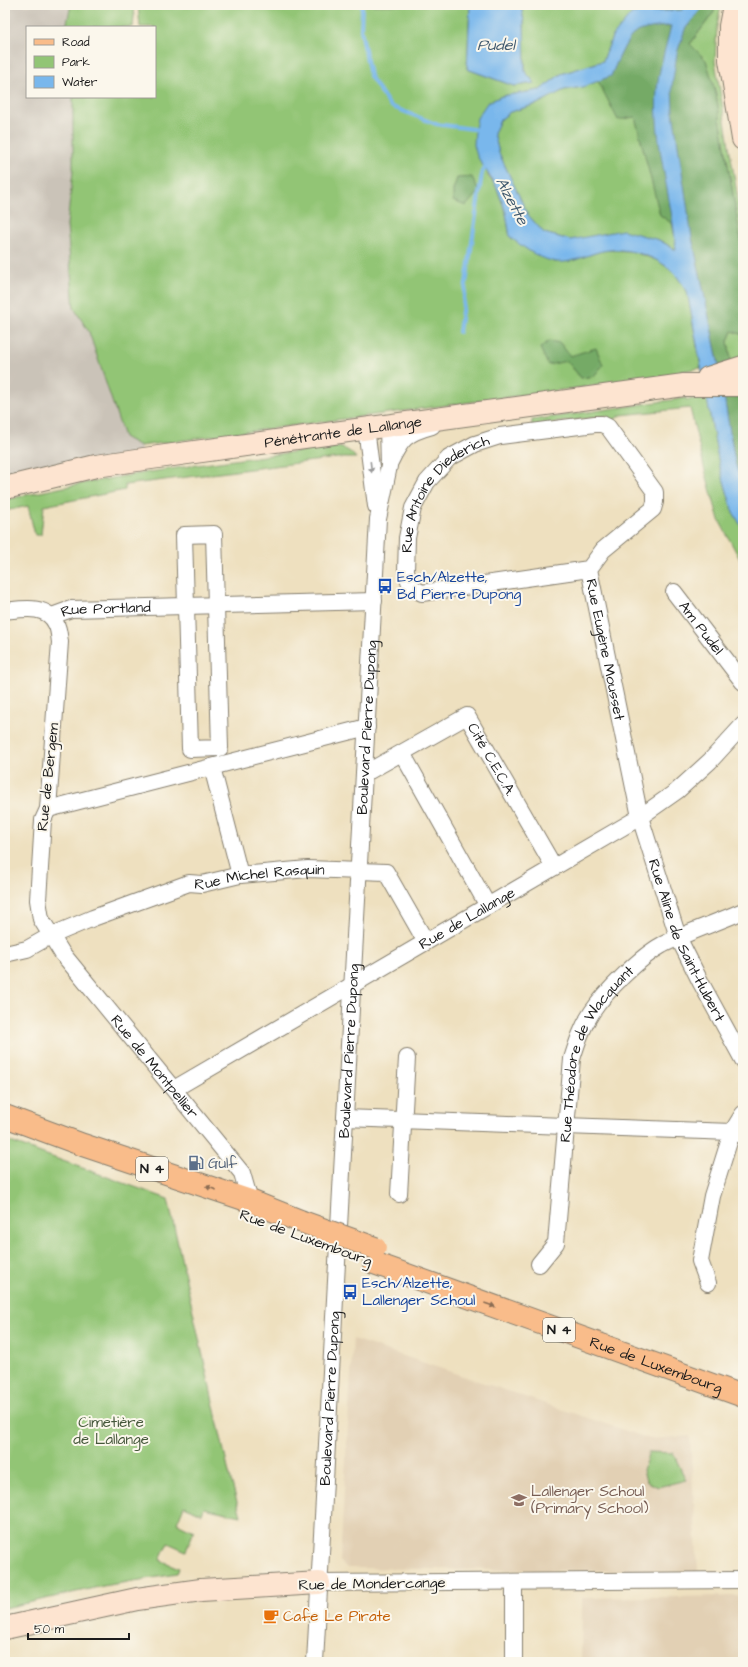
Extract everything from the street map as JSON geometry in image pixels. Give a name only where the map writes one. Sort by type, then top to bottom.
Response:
[{"type":"main road","points":[[734,5],[730,26],[730,60],[743,139]]},
{"type":"main road","name":"Pénétrante de Lallange","points":[[684,385],[743,368]]},
{"type":"main road","name":"Pénétrante de Lallange","points":[[5,488],[96,466],[366,428],[684,385],[743,385]]},
{"type":"main road","name":"Rue de Luxembourg","points":[[5,1116],[83,1145],[250,1201],[300,1228]]},
{"type":"main road","name":"Rue de Luxembourg","points":[[5,1130],[224,1208],[300,1228],[743,1381]]},
{"type":"main road","points":[[224,1208],[250,1201]]},
{"type":"main road","name":"Rue de Luxembourg","points":[[375,1255],[743,1396]]},
{"type":"main road","name":"Rue de Mondercange","points":[[5,1628],[136,1599],[201,1590],[319,1583]]},
{"type":"street","name":"Boulevard Pierre Dupong","points":[[315,1662],[378,519],[389,466],[398,445],[409,434],[474,414]]},
{"type":"street","name":"Rue Antoine Diederich","points":[[589,569],[422,593],[411,587],[406,571],[407,538],[413,508],[427,482],[449,458],[475,444],[500,436],[595,424],[602,424],[608,427]]},
{"type":"street","name":"Boulevard Pierre Dupong","points":[[388,426],[389,466]]},
{"type":"street","name":"Rue Eugène Mousset","points":[[608,427],[655,492],[653,509],[603,550],[589,569],[640,818]]},
{"type":"street","name":"Boulevard Pierre Dupong","points":[[366,428],[378,519]]},
{"type":"street","points":[[214,534],[220,748],[190,749],[186,605],[184,535],[214,534]]},
{"type":"street","name":"Am Pudel","points":[[674,592],[743,682]]},
{"type":"street","name":"Rue Portland","points":[[5,611],[26,608],[43,611],[52,616],[71,609],[374,600]]},
{"type":"street","name":"Rue de Bergem","points":[[50,936],[41,919],[38,900],[43,820],[48,809],[60,642],[57,625],[52,616]]},
{"type":"street","name":"Cité C.E.C.A.","points":[[364,774],[467,716],[554,867]]},
{"type":"street","name":"Rue de Lallange","points":[[174,1089],[640,818],[677,791],[710,761],[743,725]]},
{"type":"street","points":[[48,809],[367,727]]},
{"type":"street","points":[[402,753],[488,906]]},
{"type":"street","points":[[212,767],[240,875]]},
{"type":"street","name":"Rue Aline de Saint-Hubert","points":[[640,818],[678,937],[704,990],[743,1060]]},
{"type":"street","name":"Rue Michel Rasquin","points":[[50,936],[93,918],[190,883],[202,884],[240,875],[308,869],[386,872],[426,942]]},
{"type":"street","name":"Rue Théodore de Wacquant","points":[[539,1264],[556,1242],[572,1059],[579,1035],[592,1011],[616,984],[639,962],[660,946],[678,937],[743,911]]},
{"type":"street","points":[[5,954],[27,949],[50,936]]},
{"type":"street","name":"Rue de Montpellier","points":[[50,936],[62,953],[242,1173],[250,1201]]},
{"type":"street","points":[[399,1194],[407,1058]]},
{"type":"street","points":[[708,1284],[700,1261],[712,1196],[737,1134],[743,1114]]},
{"type":"street","points":[[345,1118],[737,1134]]},
{"type":"street","name":"Rue de Mondercange","points":[[319,1583],[743,1580]]},
{"type":"street","points":[[514,1582],[514,1662]]},
{"type":"shaded area","points":[[5,5],[71,5],[66,26],[26,26],[26,98],[73,98],[73,171],[67,225],[74,308],[89,332],[124,437],[140,446],[144,459],[5,488]]},
{"type":"shaded area","name":"Lallenger Schoul (Primary School)","points":[[353,1339],[650,1439],[690,1436],[698,1572],[347,1568],[340,1561]]},
{"type":"shaded area","points":[[743,1596],[743,1662],[581,1662],[582,1598]]},
{"type":"green space","points":[[71,5],[135,5],[133,26],[66,26]]},
{"type":"green space","points":[[138,5],[470,5],[467,69],[514,86],[535,83],[525,72],[524,22],[521,5],[687,5],[682,10],[654,11],[612,37],[603,61],[561,74],[540,90],[502,96],[487,103],[488,176],[497,188],[506,213],[510,237],[531,252],[554,262],[575,260],[604,250],[631,251],[659,261],[676,275],[687,291],[701,368],[682,371],[682,374],[140,446],[124,437],[89,332],[74,308],[67,225],[73,171],[73,98],[156,98],[156,26],[140,26]],"holes":[[[567,361],[594,376],[581,378]]]},
{"type":"green space","points":[[708,5],[716,5],[714,12],[690,44],[706,60],[716,94],[743,253],[743,335],[732,331],[728,341],[731,362],[719,366],[692,238],[660,215],[635,117],[618,120],[598,81],[611,75],[624,47],[633,34],[651,27],[672,27],[685,29],[702,8]]},
{"type":"green space","points":[[716,5],[721,5],[717,26],[715,61],[743,230],[743,253],[716,94],[706,61],[690,44],[714,12]]},
{"type":"green space","points":[[743,17],[743,77],[740,47]]},
{"type":"green space","points":[[617,61],[668,200],[677,250],[659,240],[596,236],[570,240],[544,233],[528,215],[499,153],[494,133],[500,120],[510,112],[537,104],[564,90],[583,87]]},
{"type":"green space","points":[[472,177],[479,191],[466,206],[453,201],[453,190],[457,178]]},
{"type":"green space","points":[[732,331],[743,335],[743,358],[731,362],[728,341]]},
{"type":"green space","points":[[549,341],[560,343],[570,356],[596,348],[603,365],[594,376],[581,378],[567,361],[548,365],[540,348]]},
{"type":"green space","points":[[743,396],[743,488],[735,462],[724,397]]},
{"type":"green space","points":[[686,398],[686,400],[707,398],[719,464],[733,512],[743,529],[743,565],[719,520],[704,467],[690,408],[621,415],[612,421],[607,416],[532,426],[532,420]]},
{"type":"green space","points":[[331,447],[345,449],[351,452],[356,458],[337,458],[125,485],[125,490],[44,506],[41,535],[35,535],[28,506],[5,511],[5,500],[45,491],[167,469]]},
{"type":"green space","name":"Cimetière de Lallange","points":[[5,1140],[168,1199],[228,1469],[241,1516],[204,1508],[202,1514],[184,1506],[177,1523],[194,1531],[186,1551],[168,1543],[160,1560],[179,1568],[177,1574],[103,1586],[5,1608]]},
{"type":"green space","points":[[649,1452],[673,1453],[686,1480],[658,1487],[646,1481],[643,1470]]},
{"type":"water","name":"Pudel","points":[[470,5],[521,5],[524,22],[525,72],[535,83],[514,86],[467,69]]},
{"type":"water","name":"Alzette","points":[[687,5],[708,5],[702,8],[685,29],[677,53],[672,86],[673,112],[692,238],[719,366],[735,462],[743,488],[743,529],[733,512],[719,464],[687,291],[676,275],[652,258],[642,254],[622,250],[597,252],[565,262],[552,261],[530,251],[510,237],[506,213],[497,188],[477,156],[474,145],[477,118],[487,103],[502,96],[540,90],[561,74],[603,61],[612,37],[632,13],[682,10]],"holes":[[[671,26],[659,73],[657,109],[660,150],[671,210],[676,250],[659,240],[623,230],[570,240],[544,233],[528,215],[499,153],[494,133],[500,120],[510,112],[537,104],[564,90],[583,87],[611,76],[624,47],[634,34],[650,28]]]},
{"type":"waterway","points":[[362,5],[361,30],[370,76],[390,106],[436,124],[480,130]]},
{"type":"waterway","points":[[459,332],[482,173],[486,165]]},
{"type":"place","name":"Esch/Alzette, Bd Pierre Dupong","points":[[385,586]]},
{"type":"place","name":"Gulf","points":[[196,1163]]},
{"type":"place","name":"Esch/Alzette, Lallenger Schoul","points":[[350,1292]]},
{"type":"place","name":"Lallenger Schoul (Primary School)","points":[[519,1500]]},
{"type":"place","name":"Cafe Le Pirate","points":[[271,1616]]}]
